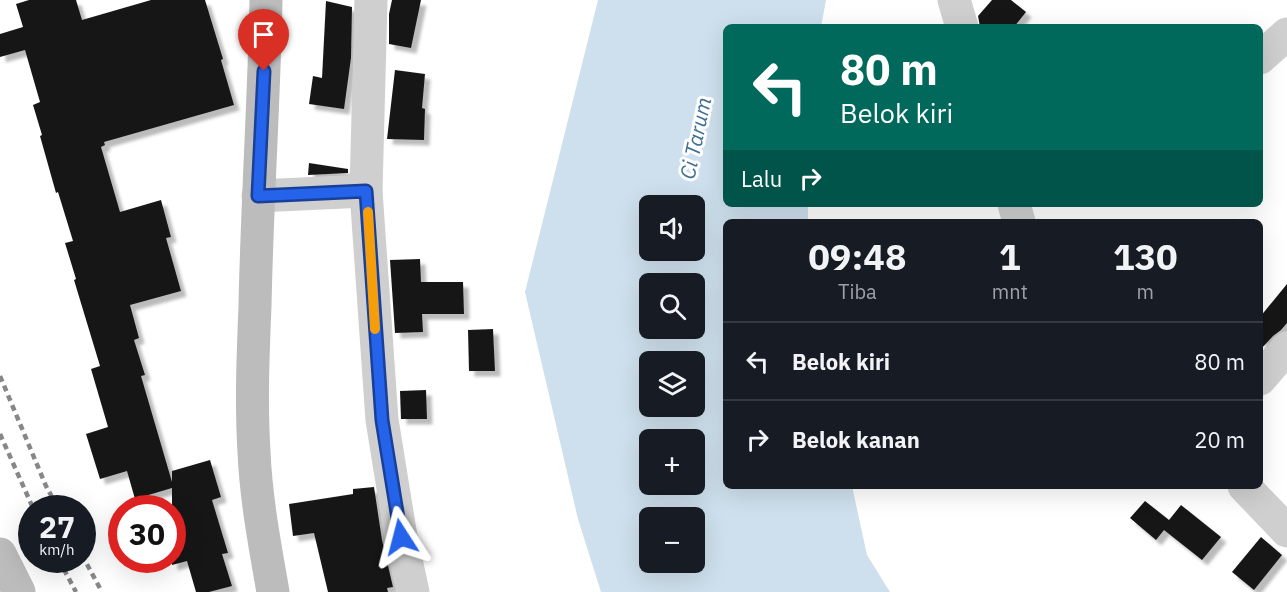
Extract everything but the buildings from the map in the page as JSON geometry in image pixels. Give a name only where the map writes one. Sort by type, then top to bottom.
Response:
[{"type":"main road","points":[[266,0],[254,338],[254,452],[273,592]]},
{"type":"main road","points":[[0,554],[19,592]]},
{"type":"street","points":[[371,0],[366,191],[382,420],[401,537],[413,592]]},
{"type":"street","points":[[954,0],[961,24]]},
{"type":"street","points":[[1263,55],[1287,34]]},
{"type":"street","points":[[258,196],[366,191]]},
{"type":"street","points":[[1263,376],[1287,348]]},
{"type":"street","points":[[1247,489],[1287,531]]},
{"type":"water","name":"Ci Tarum","points":[[598,0],[826,0],[822,24],[723,24],[723,207],[808,207],[808,219],[723,219],[723,489],[853,489],[867,555],[890,592],[601,592],[578,519],[525,292]]},
{"type":"railway","points":[[0,376],[51,495]]},
{"type":"railway","points":[[0,434],[27,495]]},
{"type":"railway","points":[[66,573],[76,592]]},
{"type":"railway","points":[[92,573],[102,592]]},
{"type":"slow traffic","points":[[368,212],[375,329]]},
{"type":"route","points":[[264,71],[258,196],[366,191],[382,420],[401,537]]}]
